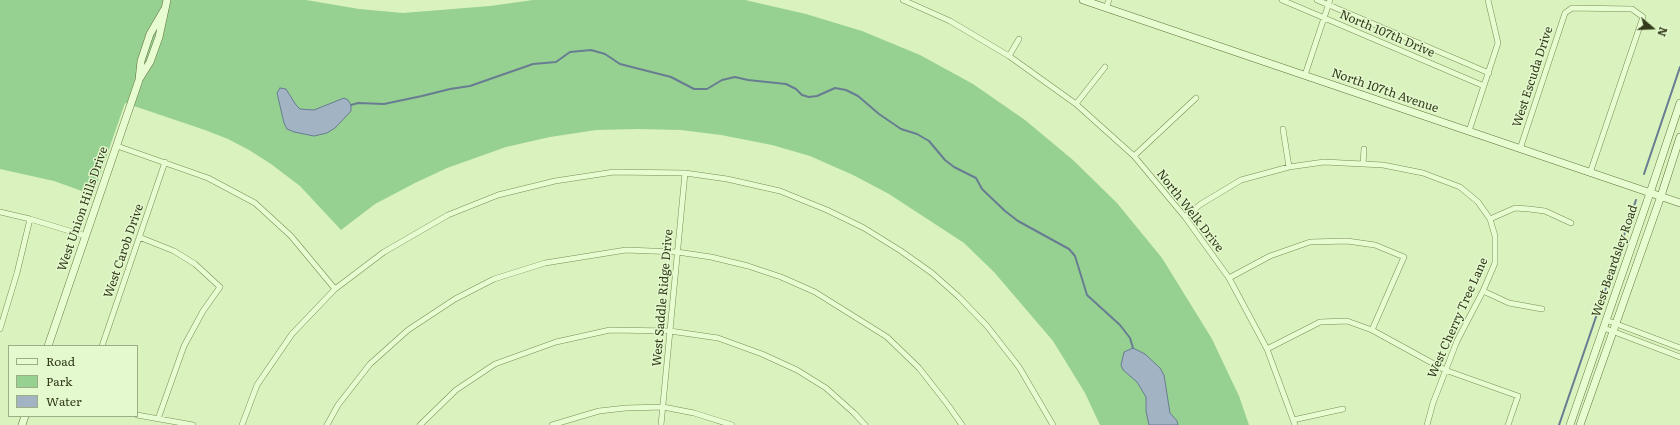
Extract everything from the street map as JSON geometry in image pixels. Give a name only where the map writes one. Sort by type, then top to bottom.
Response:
[{"type":"main road","name":"West Union Hills Drive","points":[[48,345],[139,80],[150,62],[159,37],[167,0]]},
{"type":"main road","name":"North 107th Avenue","points":[[1083,0],[1680,203]]},
{"type":"main road","name":"West Beardsley Road","points":[[1570,425],[1680,103]]},
{"type":"main road","name":"West Beardsley Road","points":[[1580,425],[1661,196],[1680,137]]},
{"type":"street","name":"North Welk Drive","points":[[903,0],[950,21],[1009,56],[1076,104],[1134,156],[1185,217],[1229,278],[1267,348],[1294,422]]},
{"type":"street","points":[[1106,8],[1109,0]]},
{"type":"street","name":"North 107th Drive","points":[[1282,0],[1484,86]]},
{"type":"street","name":"North 107th Drive","points":[[1317,0],[1329,2],[1489,73]]},
{"type":"street","points":[[1469,131],[1498,43],[1488,0]]},
{"type":"street","points":[[1305,75],[1329,2]]},
{"type":"street","name":"West Escuda Drive","points":[[1520,149],[1565,13],[1572,8],[1632,9],[1643,16],[1590,173]]},
{"type":"street","points":[[1009,56],[1019,39]]},
{"type":"street","points":[[1076,104],[1105,67]]},
{"type":"street","points":[[1134,156],[1196,98]]},
{"type":"street","points":[[1283,128],[1289,167]]},
{"type":"street","points":[[117,146],[208,178],[255,203],[291,236],[334,289]]},
{"type":"street","points":[[1363,164],[1364,149]]},
{"type":"street","name":"West Carob Drive","points":[[102,345],[165,162]]},
{"type":"street","name":"West Cherry Tree Lane","points":[[1185,217],[1201,204],[1241,180],[1289,167],[1324,162],[1383,165],[1423,173],[1460,187],[1478,202],[1490,219],[1496,236],[1495,263],[1483,291],[1457,340],[1433,403],[1427,425]]},
{"type":"street","points":[[242,425],[257,385],[292,334],[334,289],[384,252],[448,215],[498,195],[555,180],[614,172],[685,173],[727,179],[780,191],[833,213],[864,228],[901,251],[932,273],[959,297],[987,326],[1019,367],[1053,425]]},
{"type":"street","name":"West Saddle Ridge Drive","points":[[661,425],[685,173]]},
{"type":"street","points":[[1490,219],[1515,208],[1545,210],[1571,223]]},
{"type":"street","points":[[0,212],[30,219],[86,236]]},
{"type":"street","points":[[0,329],[16,279],[30,219]]},
{"type":"street","points":[[140,237],[174,250],[195,264],[220,287],[203,311],[184,346],[158,419]]},
{"type":"street","points":[[1229,278],[1270,256],[1310,242],[1347,241],[1375,245],[1404,257],[1372,330]]},
{"type":"street","points":[[327,425],[338,405],[370,364],[408,330],[455,299],[494,279],[545,263],[626,250],[677,252],[711,257],[748,266],[788,280],[815,292],[840,306],[887,338],[919,368],[962,425]]},
{"type":"street","points":[[1483,291],[1509,303],[1542,309]]},
{"type":"street","points":[[1267,348],[1320,322],[1347,321],[1372,330],[1445,370],[1518,396],[1508,425]]},
{"type":"street","points":[[1605,324],[1615,323],[1680,348]]},
{"type":"street","points":[[1605,324],[1613,331],[1680,357]]},
{"type":"street","points":[[420,425],[456,390],[495,364],[556,342],[610,330],[670,331],[718,338],[762,354],[798,370],[826,388],[865,425]]},
{"type":"street","points":[[552,425],[599,411],[626,408],[663,407],[694,412],[732,425]]},
{"type":"street","points":[[1294,422],[1343,409]]},
{"type":"street","points":[[138,416],[193,425]]},
{"type":"green space","points":[[0,0],[306,0],[359,9],[403,13],[490,6],[533,0],[745,0],[806,14],[862,31],[920,55],[973,84],[1025,120],[1073,160],[1117,203],[1162,258],[1212,339],[1239,396],[1249,425],[1100,425],[1085,393],[1053,341],[994,272],[964,243],[889,194],[853,175],[810,156],[772,145],[721,135],[681,130],[596,130],[550,137],[506,147],[447,168],[375,204],[341,230],[300,186],[271,164],[249,150],[228,139],[205,130],[125,103],[93,195],[54,181],[0,169]]},
{"type":"water","points":[[280,88],[286,89],[300,109],[314,110],[344,98],[348,100],[351,105],[351,111],[335,128],[327,133],[314,136],[294,132],[287,129],[284,123],[277,93]]},
{"type":"water","points":[[1133,348],[1145,354],[1160,368],[1164,375],[1170,413],[1177,421],[1178,425],[1149,425],[1146,411],[1146,397],[1137,382],[1123,370],[1121,365],[1124,352]]},
{"type":"waterway","points":[[351,105],[358,103],[384,104],[470,86],[533,64],[556,62],[570,52],[591,50],[605,54],[620,64],[671,77],[694,89],[707,89],[722,80],[735,77],[748,80],[786,84],[796,89],[802,95],[809,97],[817,96],[835,88],[846,90],[858,96],[879,114],[901,129],[917,134],[929,141],[945,160],[954,167],[976,178],[982,189],[1018,221],[1069,249],[1075,256],[1087,295],[1120,325],[1130,338],[1133,348]]},
{"type":"waterway","points":[[1644,174],[1680,67]]},
{"type":"waterway","points":[[1559,425],[1636,200]]}]
